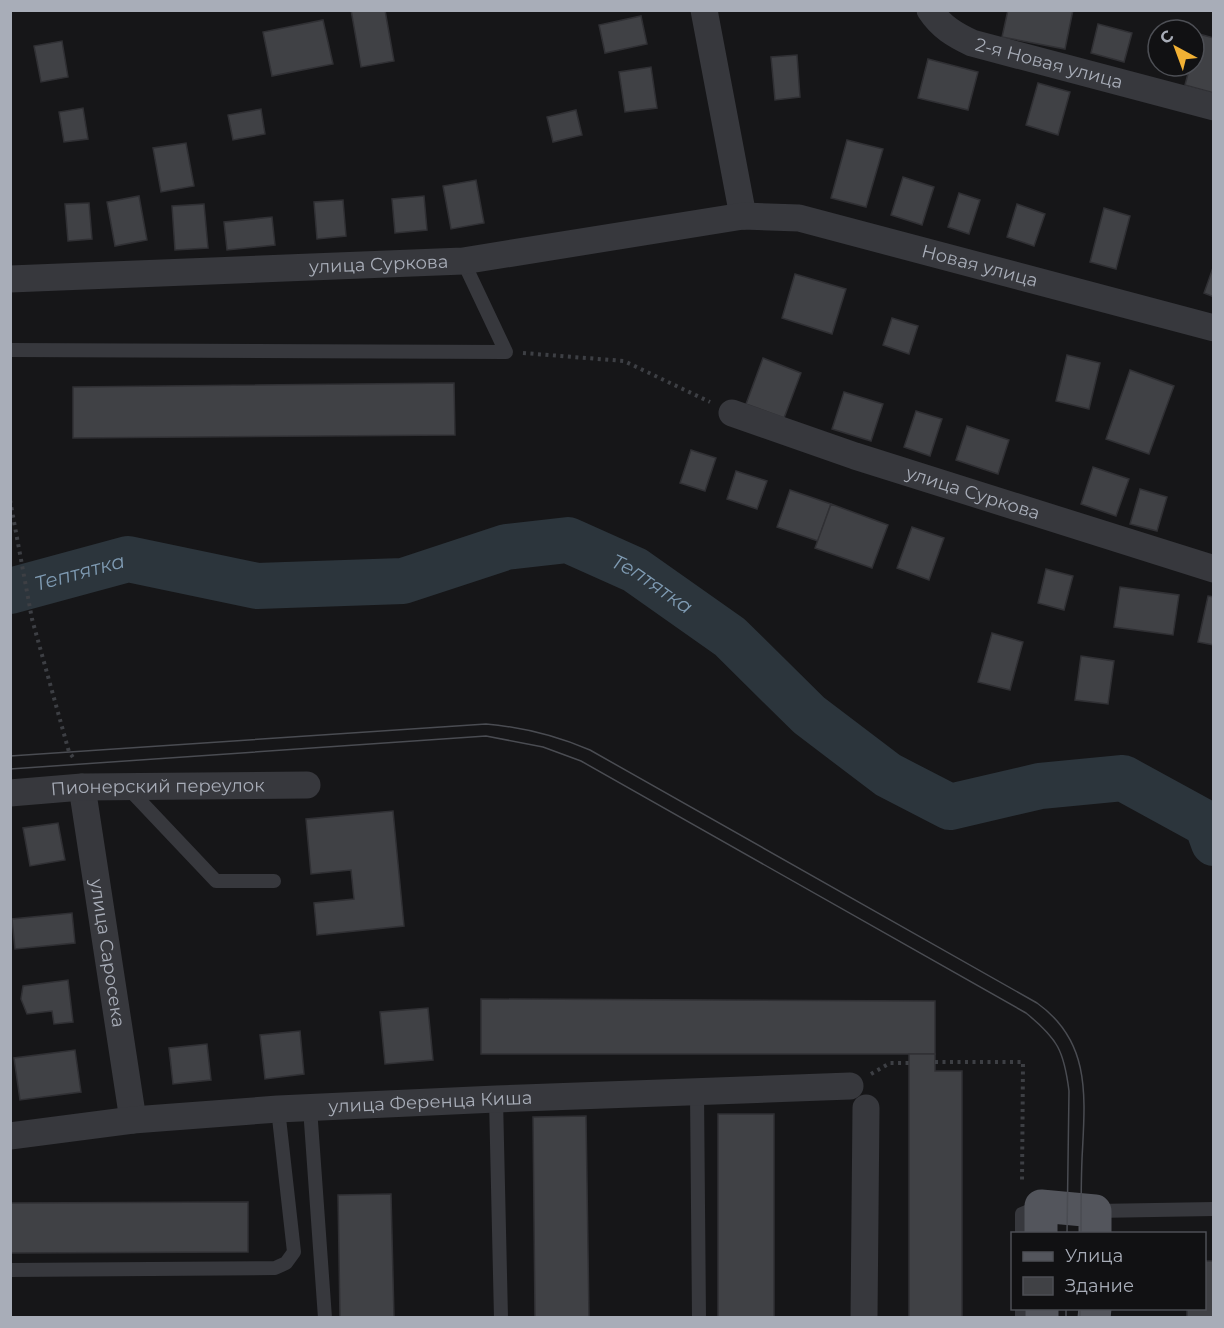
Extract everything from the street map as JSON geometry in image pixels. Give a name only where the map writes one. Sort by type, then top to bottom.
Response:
[{"type":"main road","points":[[1035,1218],[1095,1222]]},
{"type":"street","points":[[704,10],[743,216]]},
{"type":"street","name":"2-я Новая улица","points":[[930,10],[936,20],[949,32],[972,43],[1214,107]]},
{"type":"street","name":"улица Суркова","points":[[10,279],[463,261],[743,216]]},
{"type":"street","name":"Новая улица","points":[[743,216],[800,218],[1214,328]]},
{"type":"street","name":"улица Суркова","points":[[732,413],[855,456],[1214,569]]},
{"type":"street","name":"Пионерский переулок","points":[[10,793],[82,787],[307,786]]},
{"type":"street","name":"улица Саросека","points":[[82,787],[133,1120]]},
{"type":"street","name":"улица Ференца Киша","points":[[10,1136],[133,1120],[278,1109],[850,1086]]},
{"type":"street","points":[[864,1317],[866,1108]]},
{"type":"lane","points":[[10,350],[506,352],[463,261]]},
{"type":"lane","points":[[126,787],[216,881],[274,881]]},
{"type":"lane","points":[[697,1093],[699,1317]]},
{"type":"lane","points":[[496,1099],[501,1317]]},
{"type":"lane","points":[[310,1108],[325,1317]]},
{"type":"lane","points":[[10,1270],[275,1268],[286,1263],[294,1252],[278,1109]]},
{"type":"lane","points":[[1095,1222],[1214,1209]]},
{"type":"lane","points":[[1023,1232],[1035,1218]]},
{"type":"path","points":[[506,352],[624,361],[732,413]]},
{"type":"path","points":[[10,500],[32,619],[69,752],[78,764],[82,787]]},
{"type":"path","points":[[935,1062],[1023,1062],[1035,1218]]},
{"type":"path","points":[[850,1086],[890,1063],[909,1063]]},
{"type":"building","points":[[351,10],[385,10],[394,61],[361,67]]},
{"type":"building","points":[[1008,10],[1073,10],[1065,49],[1002,37]]},
{"type":"building","points":[[641,16],[647,44],[605,53],[599,25]]},
{"type":"building","points":[[323,20],[333,64],[272,76],[263,32]]},
{"type":"building","points":[[1098,24],[1132,33],[1124,62],[1091,53]]},
{"type":"building","points":[[1206,36],[1214,38],[1214,93],[1185,85],[1187,78],[1206,78]]},
{"type":"building","points":[[62,41],[68,77],[41,82],[34,46]]},
{"type":"building","points":[[797,55],[800,97],[775,100],[771,57]]},
{"type":"building","points":[[928,59],[978,72],[968,110],[918,98]]},
{"type":"building","points":[[651,67],[657,108],[625,112],[619,72]]},
{"type":"building","points":[[1038,83],[1070,92],[1058,135],[1026,125]]},
{"type":"building","points":[[83,108],[88,139],[64,142],[59,112]]},
{"type":"building","points":[[261,109],[265,134],[233,140],[228,115]]},
{"type":"building","points":[[576,110],[582,135],[553,142],[547,117]]},
{"type":"building","points":[[847,140],[883,149],[866,207],[831,198]]},
{"type":"building","points":[[186,143],[194,186],[161,192],[153,148]]},
{"type":"building","points":[[903,177],[934,187],[922,225],[891,215]]},
{"type":"building","points":[[476,180],[484,223],[451,229],[443,186]]},
{"type":"building","points":[[959,193],[980,200],[969,234],[948,227]]},
{"type":"building","points":[[139,196],[147,240],[115,246],[107,202]]},
{"type":"building","points":[[424,196],[427,230],[395,233],[392,199]]},
{"type":"building","points":[[343,200],[346,236],[317,239],[314,202]]},
{"type":"building","points":[[89,203],[92,239],[68,241],[65,204]]},
{"type":"building","points":[[204,204],[208,248],[175,250],[172,206]]},
{"type":"building","points":[[1017,204],[1045,214],[1034,246],[1007,237]]},
{"type":"building","points":[[1104,208],[1130,216],[1116,269],[1090,262]]},
{"type":"building","points":[[272,217],[275,245],[227,250],[224,222]]},
{"type":"building","points":[[1214,265],[1214,297],[1204,293]]},
{"type":"building","points":[[795,274],[846,289],[832,334],[782,318]]},
{"type":"building","points":[[892,318],[918,326],[909,354],[883,345]]},
{"type":"building","points":[[1067,355],[1100,363],[1089,409],[1056,401]]},
{"type":"building","points":[[763,358],[801,373],[784,418],[746,404]]},
{"type":"building","points":[[1130,370],[1174,386],[1149,454],[1106,439]]},
{"type":"building","points":[[454,383],[455,435],[73,438],[73,387]]},
{"type":"building","points":[[844,392],[883,404],[871,441],[832,429]]},
{"type":"building","points":[[916,411],[942,419],[930,456],[904,447]]},
{"type":"building","points":[[967,426],[1009,440],[998,474],[956,460]]},
{"type":"building","points":[[691,450],[716,458],[705,491],[680,483]]},
{"type":"building","points":[[1093,467],[1129,479],[1116,516],[1081,504]]},
{"type":"building","points":[[736,471],[767,481],[757,509],[727,499]]},
{"type":"building","points":[[1140,489],[1167,497],[1157,531],[1130,524]]},
{"type":"building","points":[[790,490],[831,504],[818,541],[777,527]]},
{"type":"building","points":[[831,504],[888,525],[872,568],[815,548]]},
{"type":"building","points":[[912,527],[944,538],[929,580],[897,568]]},
{"type":"building","points":[[1046,569],[1073,576],[1064,610],[1038,603]]},
{"type":"building","points":[[1120,587],[1179,595],[1173,635],[1114,627]]},
{"type":"building","points":[[1208,596],[1214,597],[1214,645],[1198,642]]},
{"type":"building","points":[[992,633],[1023,642],[1010,690],[978,682]]},
{"type":"building","points":[[1081,656],[1114,661],[1108,704],[1075,700]]},
{"type":"building","points":[[393,811],[404,926],[317,935],[314,903],[354,899],[351,870],[311,874],[306,819]]},
{"type":"building","points":[[58,823],[65,860],[30,866],[23,828]]},
{"type":"building","points":[[72,913],[75,943],[15,949],[12,919]]},
{"type":"building","points":[[68,980],[73,1022],[54,1024],[52,1011],[27,1014],[21,999],[23,986]]},
{"type":"building","points":[[481,999],[935,1001],[935,1054],[481,1054]]},
{"type":"building","points":[[428,1008],[433,1060],[385,1064],[380,1012]]},
{"type":"building","points":[[300,1031],[304,1074],[265,1079],[260,1035]]},
{"type":"building","points":[[207,1044],[211,1080],[173,1084],[169,1048]]},
{"type":"building","points":[[75,1050],[81,1092],[20,1100],[14,1058]]},
{"type":"building","points":[[909,1054],[935,1054],[935,1071],[962,1071],[962,1318],[909,1318]]},
{"type":"building","points":[[718,1114],[774,1114],[774,1318],[718,1318]]},
{"type":"building","points":[[586,1116],[589,1318],[535,1318],[533,1117]]},
{"type":"building","points":[[391,1194],[394,1318],[340,1318],[338,1195]]},
{"type":"building","points":[[248,1202],[248,1252],[10,1253],[10,1203]]},
{"type":"building","points":[[1206,1261],[1214,1261],[1214,1318],[1187,1318],[1187,1310],[1206,1310]]},
{"type":"waterway","name":"Тептятка","points":[[10,591],[128,559],[257,586],[403,581],[506,547],[568,540],[635,570],[730,637],[809,715],[888,775],[950,807],[1040,786],[1123,778],[1207,824],[1214,843]]},
{"type":"tram line","points":[[10,756],[486,724],[539,733],[590,750],[1037,1003],[1055,1018],[1068,1035],[1076,1053],[1084,1093],[1081,1232]]},
{"type":"tram line","points":[[10,769],[486,736],[543,747],[581,761],[1026,1013],[1046,1031],[1062,1056],[1069,1091],[1067,1232]]},
{"type":"tram line","points":[[1066,1310],[1066,1318]]},
{"type":"tram line","points":[[1080,1310],[1080,1318]]}]
